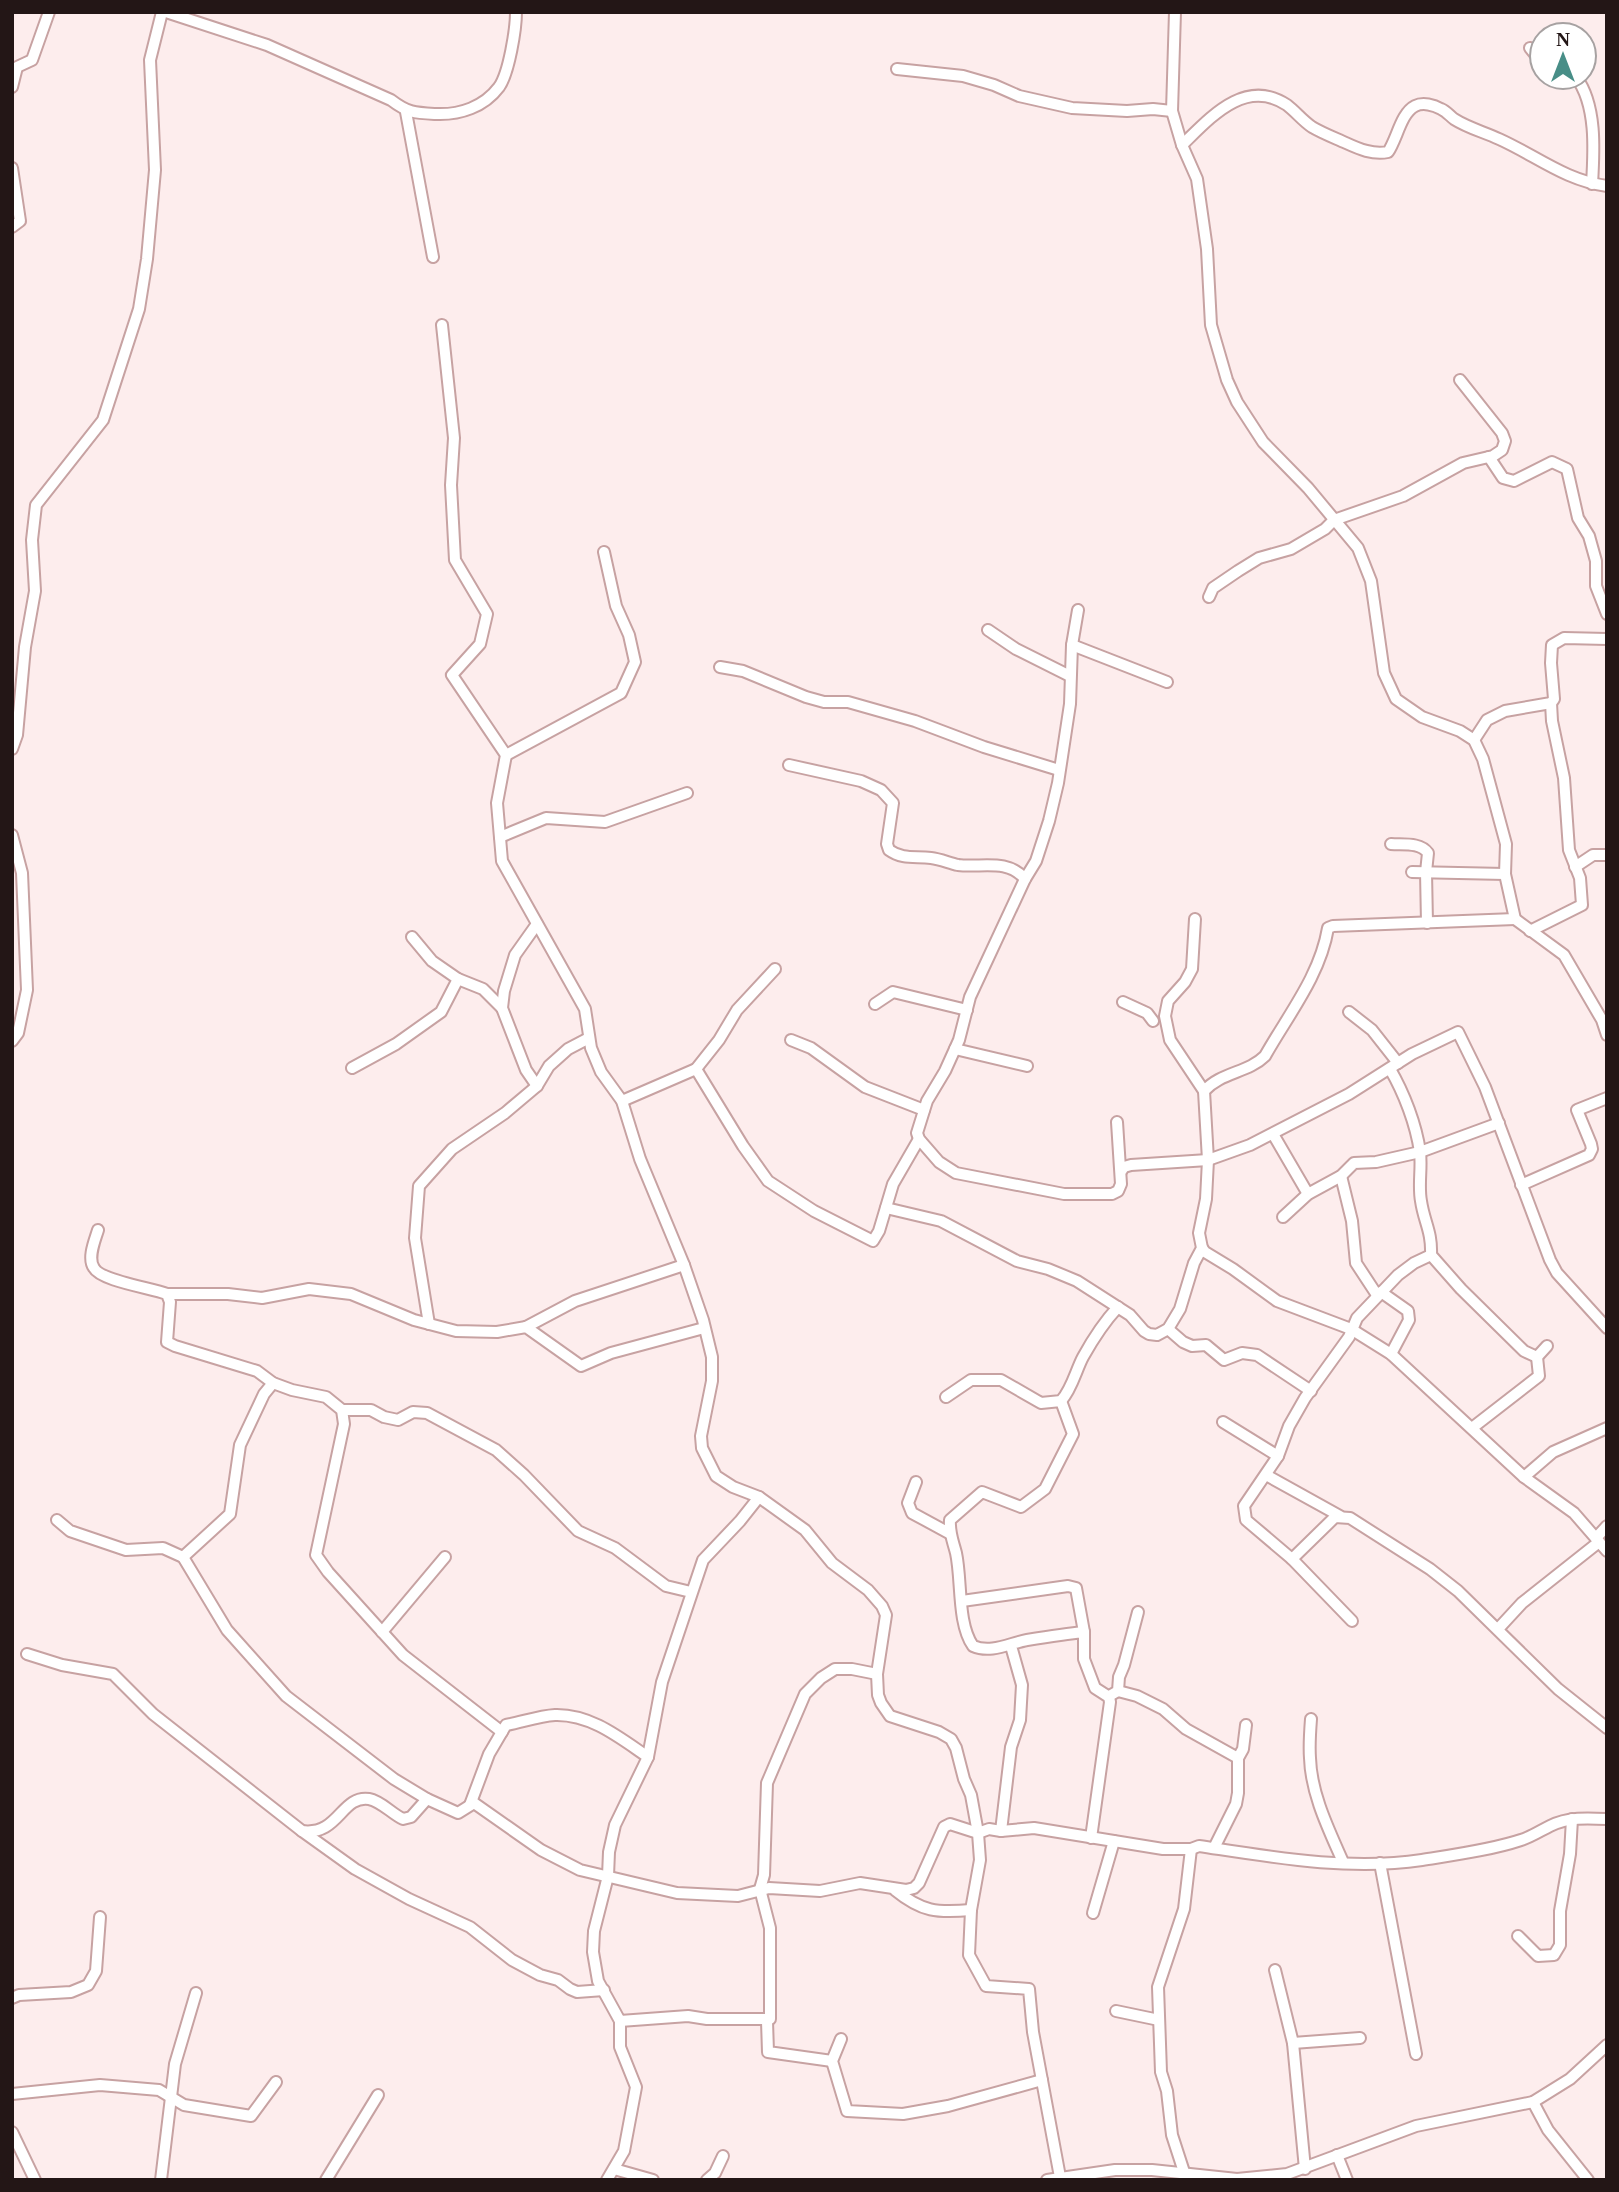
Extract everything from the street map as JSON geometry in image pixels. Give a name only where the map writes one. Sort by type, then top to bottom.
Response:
[{"type":"street","points":[[12,87],[16,67],[32,60],[49,12]]},
{"type":"street","points":[[12,749],[17,735],[25,647],[35,592],[32,540],[36,505],[103,420],[139,309],[147,259],[155,170],[150,60],[164,12],[267,45],[390,100],[406,112],[454,115],[480,104],[500,86],[516,32],[516,12]]},
{"type":"street","points":[[1175,12],[1172,111],[1182,145],[1197,179],[1208,249],[1211,325],[1227,380],[1263,442],[1308,488],[1358,548],[1371,581],[1384,673],[1396,699],[1422,718],[1460,731],[1474,740],[1483,760],[1506,844],[1505,874],[1515,919],[1563,956],[1604,1019],[1607,1035]]},
{"type":"street","points":[[897,69],[963,75],[1019,96],[1072,108],[1172,111]]},
{"type":"street","points":[[1585,91],[1594,147],[1592,184]]},
{"type":"street","points":[[1182,145],[1205,121],[1232,101],[1262,96],[1286,104],[1312,127],[1358,149],[1379,154],[1388,152],[1394,144],[1408,112],[1416,105],[1427,104],[1442,109],[1453,118],[1499,139],[1546,166],[1592,184],[1607,186]]},
{"type":"street","points":[[406,112],[433,257]]},
{"type":"street","points":[[12,168],[20,221],[12,227]]},
{"type":"street","points":[[442,325],[454,438],[450,485],[455,560],[487,614],[480,644],[452,675],[506,755],[497,803],[502,861],[585,1009],[589,1038],[601,1072],[622,1101],[640,1159],[684,1265],[712,1357],[712,1381],[701,1436],[702,1448],[716,1476],[733,1487],[758,1497],[805,1530],[832,1563],[868,1590],[886,1615],[877,1674],[878,1695],[890,1716],[939,1732],[951,1739],[956,1748],[971,1795],[980,1860],[971,1910],[968,1955],[986,1986],[1028,1989],[1033,2032],[1060,2177]]},
{"type":"street","points":[[1209,597],[1213,589],[1259,558],[1291,549],[1325,529],[1334,520],[1402,496],[1463,463],[1489,457],[1502,450],[1505,441],[1502,433],[1460,380]]},
{"type":"street","points":[[1489,457],[1503,478],[1514,481],[1552,462],[1567,470],[1578,518],[1589,536],[1595,562],[1596,586],[1607,614]]},
{"type":"street","points":[[506,755],[621,694],[635,662],[629,635],[616,606],[604,552]]},
{"type":"street","points":[[1078,610],[1072,645],[1070,704],[1049,821],[1036,861],[970,997],[955,1049],[924,1110],[917,1133],[939,1162],[956,1173],[1065,1194],[1112,1194],[1118,1191],[1121,1184],[1122,1170],[1117,1122]]},
{"type":"street","points":[[988,631],[1016,649],[1070,676]]},
{"type":"street","points":[[1530,931],[1582,905],[1582,889],[1569,850],[1564,778],[1552,721],[1552,645],[1564,638],[1607,639]]},
{"type":"street","points":[[1072,645],[1167,682]]},
{"type":"street","points":[[720,667],[743,671],[824,702],[848,702],[915,721],[984,747],[1059,769]]},
{"type":"street","points":[[1474,740],[1487,720],[1505,711],[1551,703]]},
{"type":"street","points":[[789,765],[861,780],[881,790],[893,803],[887,844],[894,854],[907,858],[931,858],[960,865],[1009,867],[1025,879]]},
{"type":"street","points":[[500,837],[546,818],[605,822],[687,793]]},
{"type":"street","points":[[12,835],[23,873],[27,990],[18,1033],[12,1041]]},
{"type":"street","points":[[1391,844],[1424,848],[1428,853],[1427,923]]},
{"type":"street","points":[[1576,867],[1593,855],[1607,855]]},
{"type":"street","points":[[1412,872],[1505,874]]},
{"type":"street","points":[[1195,919],[1192,969],[1185,982],[1168,1001],[1165,1016],[1170,1040],[1177,1054],[1204,1091],[1208,1160],[1206,1199],[1199,1233],[1202,1248],[1277,1301],[1350,1329],[1391,1354],[1524,1477],[1574,1513],[1601,1544]]},
{"type":"street","points":[[1204,1091],[1225,1074],[1257,1064],[1265,1056],[1315,970],[1325,949],[1328,928],[1515,919]]},
{"type":"street","points":[[502,1008],[504,991],[515,956],[537,924]]},
{"type":"street","points":[[412,937],[432,961],[458,979],[483,989],[502,1008],[526,1070],[537,1086]]},
{"type":"street","points":[[622,1101],[696,1069],[719,1040],[737,1010],[775,969]]},
{"type":"street","points":[[352,1069],[396,1044],[441,1012],[458,979]]},
{"type":"street","points":[[875,1004],[893,992],[967,1010]]},
{"type":"street","points":[[1123,1003],[1147,1013],[1153,1021],[1168,1031]]},
{"type":"street","points":[[1349,1012],[1372,1030],[1394,1066],[1420,1152],[1421,1203],[1431,1241],[1431,1255],[1461,1289],[1524,1351],[1536,1357]]},
{"type":"street","points":[[1153,1021],[1165,1016]]},
{"type":"street","points":[[1122,1170],[1131,1165],[1208,1160],[1250,1146],[1458,1032],[1485,1087],[1549,1260],[1557,1273],[1607,1328]]},
{"type":"street","points":[[429,1324],[415,1238],[419,1186],[452,1149],[505,1113],[537,1086],[549,1066],[568,1049],[589,1038]]},
{"type":"street","points":[[791,1040],[811,1048],[864,1087],[924,1110]]},
{"type":"street","points":[[955,1049],[1027,1066]]},
{"type":"street","points":[[696,1069],[743,1146],[768,1181],[814,1212],[873,1241],[879,1231],[893,1184],[919,1139]]},
{"type":"street","points":[[1521,1185],[1589,1155],[1591,1144],[1577,1110],[1607,1098]]},
{"type":"street","points":[[1283,1217],[1308,1194],[1341,1176],[1354,1163],[1376,1162],[1420,1152],[1499,1123]]},
{"type":"street","points":[[1273,1135],[1308,1194]]},
{"type":"street","points":[[1341,1176],[1352,1221],[1356,1263],[1379,1294],[1408,1311],[1409,1320],[1391,1354]]},
{"type":"street","points":[[886,1208],[941,1222],[1017,1261],[1048,1269],[1077,1281],[1130,1315],[1143,1331],[1149,1334],[1157,1335],[1168,1329],[1180,1310],[1194,1263],[1202,1248]]},
{"type":"street","points":[[98,1230],[91,1259],[94,1269],[103,1276],[167,1294],[228,1294],[262,1298],[309,1289],[351,1294],[429,1324],[456,1331],[496,1332],[526,1327],[575,1301],[684,1265]]},
{"type":"street","points":[[1352,1621],[1292,1559],[1246,1520],[1244,1506],[1278,1456],[1289,1426],[1349,1337],[1350,1329],[1357,1318],[1414,1263],[1431,1255]]},
{"type":"street","points":[[167,1294],[170,1302],[167,1342],[174,1346],[257,1371],[272,1382],[292,1390],[326,1397],[342,1410],[371,1410],[398,1420],[413,1412],[427,1413],[496,1450],[578,1531],[615,1548],[666,1586],[691,1592]]},
{"type":"street","points":[[946,1397],[971,1380],[1001,1380],[1041,1403],[1061,1401],[1103,1323],[1118,1307]]},
{"type":"street","points":[[526,1327],[581,1366],[611,1353],[704,1328]]},
{"type":"street","points":[[1168,1329],[1192,1346],[1206,1345],[1224,1360],[1242,1353],[1257,1355],[1311,1391]]},
{"type":"street","points":[[1536,1357],[1548,1346]]},
{"type":"street","points":[[1472,1428],[1539,1376],[1536,1357]]},
{"type":"street","points":[[183,1557],[229,1514],[240,1445],[272,1382]]},
{"type":"street","points":[[1061,1401],[1073,1434],[1045,1489],[1021,1507],[982,1492],[950,1520],[949,1533],[956,1553],[965,1628],[973,1646],[989,1649],[1083,1632]]},
{"type":"street","points":[[342,1410],[344,1424],[316,1555],[328,1572],[403,1655],[502,1732]]},
{"type":"street","points":[[1223,1422],[1278,1456]]},
{"type":"street","points":[[1524,1477],[1553,1452],[1607,1428]]},
{"type":"street","points":[[1266,1475],[1340,1516],[1350,1518],[1430,1569],[1498,1629],[1558,1689],[1607,1728]]},
{"type":"street","points":[[916,1482],[908,1503],[912,1513],[949,1533]]},
{"type":"street","points":[[607,2180],[624,2151],[636,2087],[620,2047],[620,2021],[598,1981],[593,1952],[594,1931],[608,1876],[609,1852],[615,1825],[648,1757],[662,1682],[703,1560],[740,1521],[758,1497]]},
{"type":"street","points":[[1292,1559],[1325,1524],[1340,1516]]},
{"type":"street","points":[[57,1520],[78,1534],[126,1550],[163,1548],[183,1557],[226,1630],[286,1696],[394,1779],[427,1799],[458,1813],[474,1803],[541,1850],[580,1870],[677,1893],[738,1896],[760,1889],[800,1888],[820,1891],[860,1883],[895,1889],[914,1888],[919,1883],[944,1827],[950,1824],[978,1833],[989,1829],[1001,1831],[1034,1828],[1163,1849],[1191,1849],[1199,1846],[1278,1859],[1380,1863],[1420,1860],[1521,1840],[1551,1825],[1572,1819],[1607,1819]]},
{"type":"street","points":[[1498,1629],[1522,1603],[1601,1544],[1607,1526]]},
{"type":"street","points":[[382,1632],[444,1557]]},
{"type":"street","points":[[962,1601],[1076,1588],[1084,1659],[1095,1688],[1113,1694],[1137,1696],[1163,1709],[1186,1730],[1238,1758]]},
{"type":"street","points":[[1091,1838],[1110,1702],[1125,1665],[1138,1612]]},
{"type":"street","points":[[1001,1831],[1011,1747],[1020,1720],[1022,1685],[1011,1646]]},
{"type":"street","points":[[27,1654],[62,1665],[113,1674],[153,1714],[302,1831],[366,1875],[420,1905],[470,1927],[512,1960],[540,1975],[558,1980],[577,1992],[604,1990]]},
{"type":"street","points":[[620,2021],[688,2016],[707,2019],[770,2019],[769,1928],[760,1889],[764,1875],[766,1783],[805,1694],[821,1678],[835,1669],[877,1674]]},
{"type":"street","points":[[470,1805],[489,1754],[506,1725],[552,1715],[572,1716],[603,1727],[648,1757]]},
{"type":"street","points":[[1311,1719],[1312,1774],[1323,1816],[1343,1862]]},
{"type":"street","points":[[1214,1848],[1236,1804],[1238,1758],[1243,1749],[1246,1725]]},
{"type":"street","points":[[302,1831],[311,1833],[328,1828],[351,1804],[360,1800],[374,1801],[403,1819],[411,1817],[427,1799]]},
{"type":"street","points":[[1518,1936],[1538,1956],[1554,1955],[1559,1949],[1560,1912],[1570,1854],[1572,1819]]},
{"type":"street","points":[[1093,1913],[1114,1841]]},
{"type":"street","points":[[1184,2172],[1172,2135],[1167,2091],[1161,2071],[1158,1987],[1184,1909],[1191,1849]]},
{"type":"street","points":[[1380,1863],[1416,2054]]},
{"type":"street","points":[[895,1889],[910,1902],[940,1913],[971,1910]]},
{"type":"street","points":[[12,1998],[71,1992],[88,1985],[96,1971],[100,1917]]},
{"type":"street","points":[[1275,1970],[1293,2043],[1305,2169]]},
{"type":"street","points":[[161,2180],[175,2064],[196,1993]]},
{"type":"street","points":[[1116,2011],[1159,2020]]},
{"type":"street","points":[[766,2021],[768,2052],[832,2061]]},
{"type":"street","points":[[1293,2043],[1360,2038]]},
{"type":"street","points":[[841,2039],[832,2061],[847,2111],[904,2114],[948,2106],[1042,2080]]},
{"type":"street","points":[[1047,2180],[1060,2177],[1184,2172],[1237,2179],[1287,2174],[1416,2126],[1533,2102],[1570,2079],[1607,2045]]},
{"type":"street","points":[[12,2094],[100,2085],[159,2090],[184,2105],[251,2116],[276,2082]]},
{"type":"street","points":[[326,2180],[378,2095]]},
{"type":"street","points":[[1533,2102],[1548,2130],[1588,2180]]},
{"type":"street","points":[[12,2132],[35,2180]]},
{"type":"street","points":[[1338,2155],[1347,2180]]},
{"type":"street","points":[[706,2180],[715,2173],[723,2156]]},
{"type":"street","points":[[614,2169],[653,2180]]}]
